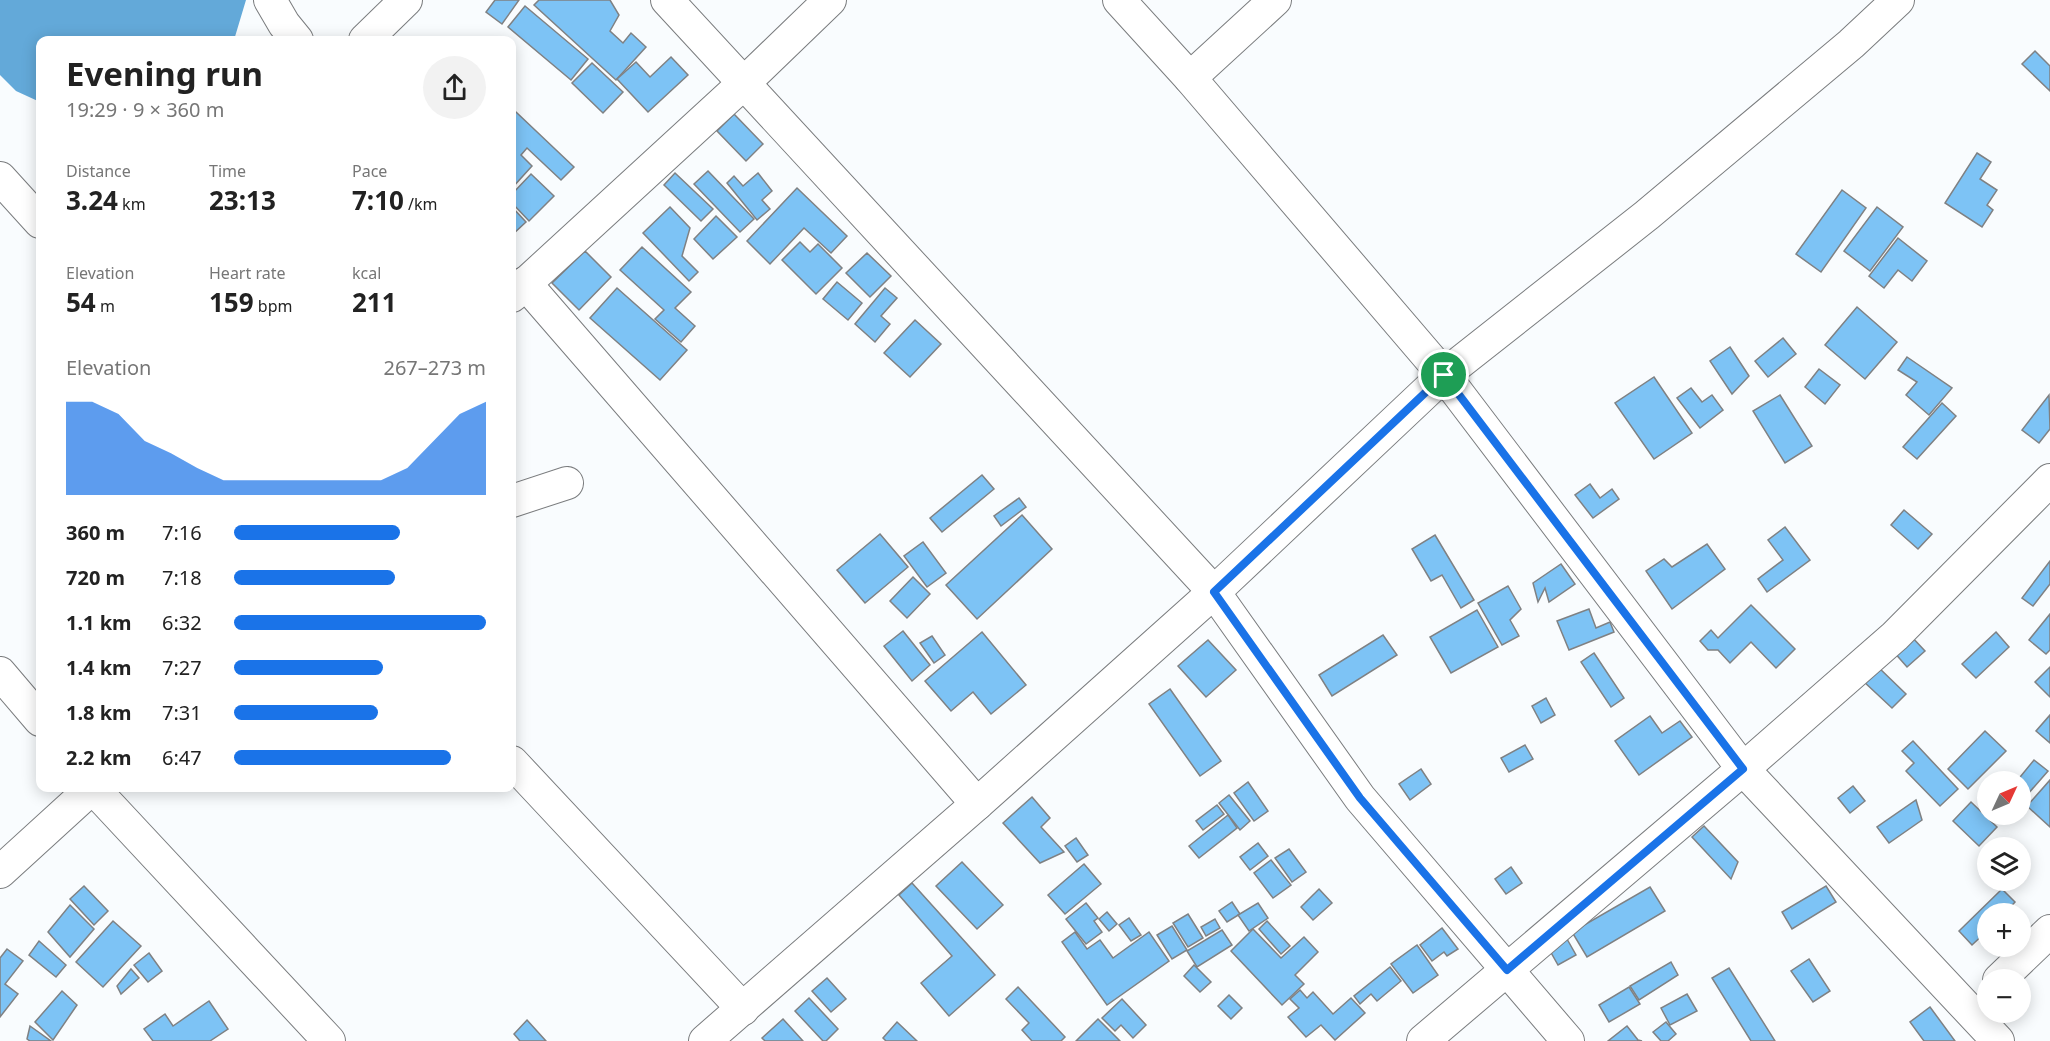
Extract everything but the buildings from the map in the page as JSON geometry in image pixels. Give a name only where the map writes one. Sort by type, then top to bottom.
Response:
[{"type":"street","points":[[270,0],[294,36]]},
{"type":"street","points":[[369,36],[406,0]]},
{"type":"street","points":[[667,0],[1214,592],[1360,798],[1568,1041]]},
{"type":"street","points":[[830,0],[744,83],[518,289],[977,804]]},
{"type":"street","points":[[1119,0],[1190,78],[1444,375],[1743,769],[1977,999]]},
{"type":"street","points":[[1190,78],[1275,0]]},
{"type":"street","points":[[705,1041],[977,804],[1214,592],[1444,375],[1647,215],[1851,44],[1898,0]]},
{"type":"street","points":[[0,178],[36,218]]},
{"type":"street","points":[[1423,1041],[1743,769],[1895,636],[2050,480]]},
{"type":"street","points":[[516,500],[567,483]]},
{"type":"street","points":[[0,673],[36,715]]},
{"type":"street","points":[[516,766],[742,1009]]},
{"type":"street","points":[[0,872],[88,792]]},
{"type":"street","points":[[96,792],[329,1041]]},
{"type":"street","points":[[2010,969],[2050,931]]},
{"type":"street","points":[[1989,1023],[1998,1041]]},
{"type":"water","points":[[0,0],[246,0],[235,36],[36,36],[36,100],[16,91],[0,75]]},
{"type":"route","points":[[1444,375],[1743,769],[1507,970],[1360,798],[1214,592],[1444,375]]}]
